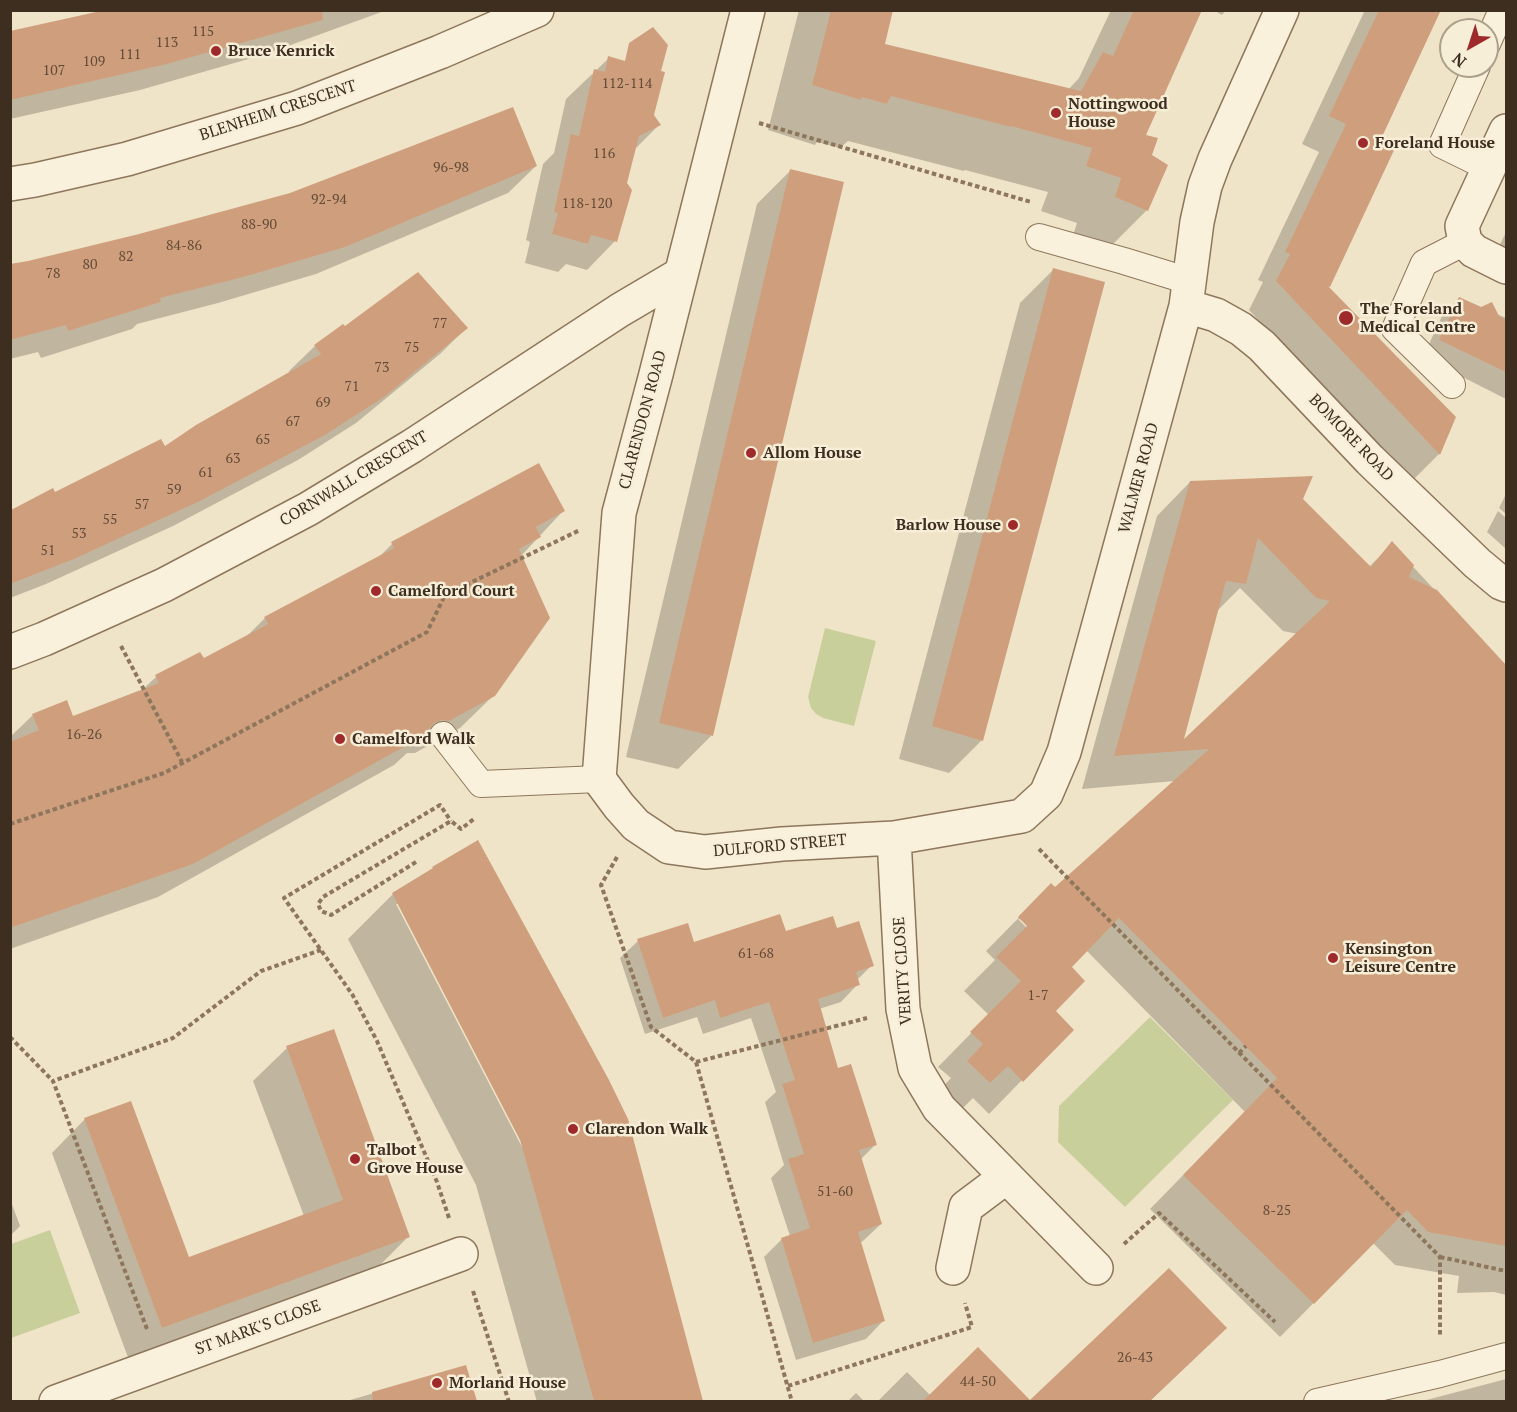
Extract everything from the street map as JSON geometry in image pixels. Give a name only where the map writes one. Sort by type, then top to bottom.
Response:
[{"type":"street","name":"BLENHEIM CRESCENT","points":[[10,184],[127,159],[297,108],[440,52],[537,10]]},
{"type":"street","name":"CLARENDON ROAD","points":[[599,779],[618,513],[655,378],[748,10]]},
{"type":"street","name":"WALMER ROAD","points":[[894,838],[1022,816],[1046,795],[1064,752],[1188,293],[1197,222],[1205,186],[1282,10]]},
{"type":"street","points":[[1506,130],[1462,226],[1465,242],[1474,251],[1506,267]]},
{"type":"street","name":"CORNWALL CRESCENT","points":[[10,652],[164,585],[308,509],[412,446],[600,323],[681,274]]},
{"type":"street","name":"BOMORE ROAD","points":[[1188,293],[1215,315],[1241,328],[1262,346],[1370,460],[1477,563],[1506,585]]},
{"type":"street","points":[[599,779],[636,825]]},
{"type":"street","name":"DULFORD STREET","points":[[636,825],[669,847],[705,852],[782,844],[894,838]]},
{"type":"street","name":"VERITY CLOSE","points":[[894,838],[903,1009],[915,1068],[939,1108],[1096,1268]]},
{"type":"street","points":[[953,1268],[966,1207],[1006,1177]]},
{"type":"street","name":"ST MARK'S CLOSE","points":[[56,1401],[461,1254]]},
{"type":"lane","points":[[1472,78],[1442,145],[1489,168]]},
{"type":"lane","points":[[1039,237],[1124,261],[1188,293]]},
{"type":"lane","points":[[1452,385],[1395,329],[1424,263],[1465,242]]},
{"type":"lane","points":[[443,735],[481,784],[599,779]]},
{"type":"lane","points":[[1317,1401],[1440,1374],[1506,1356]]},
{"type":"path","points":[[722,112],[1039,205]]},
{"type":"path","points":[[10,824],[164,772],[427,632],[445,595],[618,513]]},
{"type":"path","points":[[104,612],[182,762]]},
{"type":"path","points":[[477,817],[461,829],[451,821],[440,805],[284,898],[352,994],[377,1041],[437,1182],[509,1401]]},
{"type":"path","points":[[1009,818],[1440,1257],[1506,1271]]},
{"type":"path","points":[[416,862],[331,915],[321,911],[318,904],[324,897],[451,821]]},
{"type":"path","points":[[636,825],[601,885],[651,1027],[696,1062],[792,1401]]},
{"type":"path","points":[[53,1081],[173,1038],[261,971],[321,950]]},
{"type":"path","points":[[696,1062],[903,1009]]},
{"type":"path","points":[[10,1037],[53,1081],[160,1364]]},
{"type":"path","points":[[1239,1053],[1246,1046]]},
{"type":"path","points":[[1096,1268],[1159,1213],[1275,1322]]},
{"type":"path","points":[[1440,1257],[1440,1374]]},
{"type":"path","points":[[789,1386],[972,1327],[953,1268]]},
{"type":"green space","points":[[825,628],[876,641],[854,726],[823,718],[811,708],[808,697]]},
{"type":"green space","points":[[1150,1017],[1233,1100],[1125,1207],[1058,1142],[1059,1106]]},
{"type":"green space","points":[[50,1230],[80,1313],[11,1338],[11,1244]]},
{"type":"building","points":[[105,10],[322,10],[323,20],[167,64],[10,100],[10,31]]},
{"type":"building","name":"Nottingwood House","points":[[831,10],[893,10],[885,44],[1081,91],[1103,52],[1113,56],[1134,10],[1202,10],[1146,135],[1158,138],[1152,155],[1168,165],[1148,211],[1115,197],[1121,178],[1086,166],[1092,148],[891,96],[887,104],[862,97],[861,100],[812,85]]},
{"type":"building","name":"Foreland House","points":[[1379,10],[1441,10],[1381,139],[1396,146],[1330,287],[1328,286],[1456,417],[1440,455],[1276,281],[1290,254],[1285,252],[1346,124],[1329,116]]},
{"type":"building","points":[[653,27],[668,45],[661,71],[665,72],[654,115],[661,125],[639,136],[627,183],[632,190],[617,242],[591,235],[588,244],[552,234],[558,213],[554,212],[571,134],[579,136],[594,69],[605,72],[608,56],[625,61],[629,43]]},
{"type":"building","points":[[513,107],[537,166],[345,247],[247,276],[160,298],[161,302],[68,331],[66,325],[10,340],[10,264],[139,234],[290,193]]},
{"type":"building","name":"Allom House","points":[[790,169],[844,182],[713,736],[659,723]]},
{"type":"building","name":"Barlow House","points":[[1053,268],[1105,282],[983,741],[932,726]]},
{"type":"building","points":[[418,272],[468,328],[384,397],[325,435],[200,501],[74,559],[10,584],[11,510],[53,488],[55,492],[161,439],[165,446],[196,425],[321,354],[314,345],[343,324],[345,326]]},
{"type":"building","points":[[1459,297],[1481,307],[1492,302],[1499,316],[1506,319],[1506,372],[1439,340]]},
{"type":"building","points":[[539,463],[565,511],[536,527],[541,537],[519,549],[550,618],[495,696],[449,721],[442,720],[434,723],[429,733],[193,864],[10,928],[10,742],[39,730],[32,714],[67,700],[73,716],[159,683],[155,675],[200,652],[204,658],[268,624],[264,617],[394,548],[391,542]]},
{"type":"building","name":"Kensington Leisure Centre","points":[[1313,476],[1303,499],[1371,567],[1392,541],[1414,565],[1409,577],[1437,590],[1506,665],[1506,1246],[1428,1232],[1407,1210],[1314,1304],[1183,1175],[1277,1078],[1119,918],[1072,967],[1085,981],[1056,1011],[1074,1030],[1023,1082],[1008,1066],[990,1083],[967,1061],[983,1044],[970,1032],[1021,981],[996,957],[1027,926],[1018,917],[1051,883],[1055,887],[1209,749],[1114,756],[1190,481]],"holes":[[[1258,538],[1316,598],[1330,601],[1184,739],[1226,581],[1246,584]]]},
{"type":"building","name":"Clarendon Walk","points":[[478,840],[628,1119],[703,1401],[594,1401],[520,1140],[392,893]]},
{"type":"building","points":[[780,914],[786,931],[833,916],[837,928],[859,921],[874,966],[856,972],[860,985],[818,999],[838,1068],[851,1064],[877,1145],[859,1150],[882,1224],[858,1232],[885,1321],[813,1343],[781,1238],[810,1228],[788,1159],[804,1154],[782,1084],[795,1080],[769,1002],[720,1018],[715,1000],[663,1018],[637,939],[688,923],[694,942]]},
{"type":"building","name":"Talbot Grove House","points":[[334,1029],[410,1237],[162,1328],[84,1118],[131,1101],[189,1257],[343,1200],[286,1046]]},
{"type":"building","points":[[1169,1268],[1227,1328],[1150,1401],[923,1401],[978,1347],[1030,1400]]},
{"type":"building","name":"Morland House","points":[[466,1365],[477,1401],[373,1401],[372,1392]]},
{"type":"place","name":"Bruce Kenrick","points":[[216,51]]},
{"type":"place","name":"Nottingwood House","points":[[1056,113]]},
{"type":"place","name":"Foreland House","points":[[1363,143]]},
{"type":"place","name":"The Foreland Medical Centre","points":[[1346,318]]},
{"type":"place","name":"Allom House","points":[[751,453]]},
{"type":"place","name":"Barlow House","points":[[1013,525]]},
{"type":"place","name":"Camelford Court","points":[[376,591]]},
{"type":"place","name":"Camelford Walk","points":[[340,739]]},
{"type":"place","name":"Kensington Leisure Centre","points":[[1333,958]]},
{"type":"place","name":"Clarendon Walk","points":[[573,1129]]},
{"type":"place","name":"Talbot Grove House","points":[[355,1159]]},
{"type":"place","name":"Morland House","points":[[437,1383]]}]
